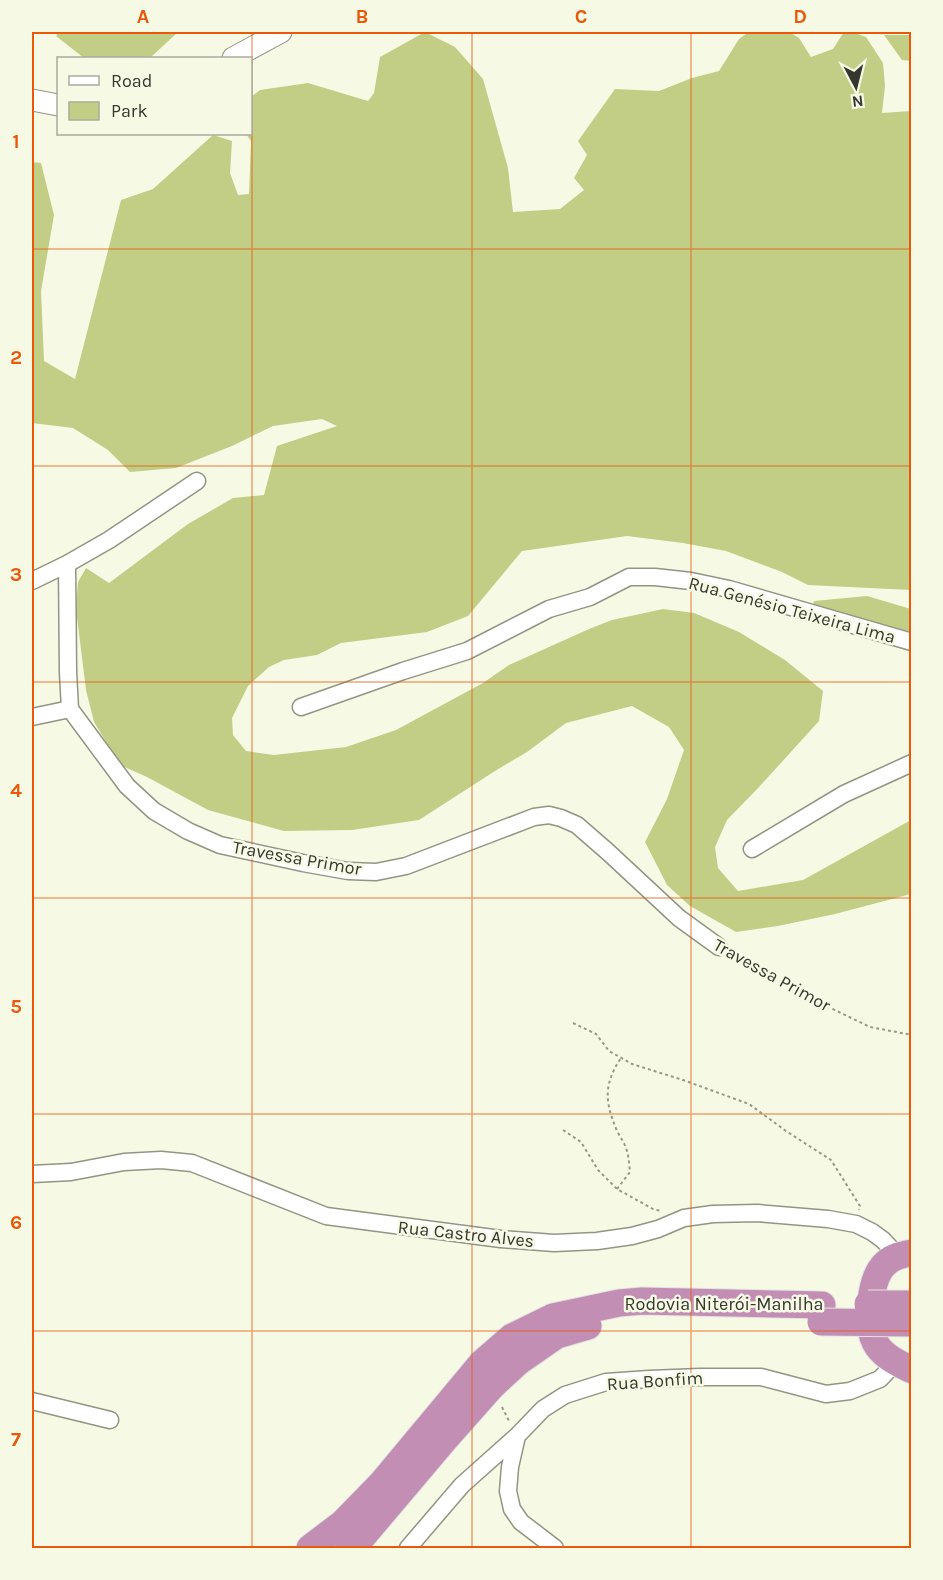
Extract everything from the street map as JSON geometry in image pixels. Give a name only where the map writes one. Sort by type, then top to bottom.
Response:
[{"type":"highway","points":[[904,1254],[882,1267],[875,1277],[871,1313],[875,1341],[882,1352],[904,1366]]},
{"type":"highway","name":"Rodovia Niterói-Manilha","points":[[310,1548],[343,1523],[382,1483],[482,1363],[512,1337],[553,1317],[619,1303],[642,1301],[821,1313],[912,1323]]},
{"type":"highway","name":"Rodovia Niterói-Manilha","points":[[349,1548],[363,1536],[492,1386],[518,1362],[557,1335],[599,1323],[643,1318],[821,1313],[912,1304]]},
{"type":"street","points":[[235,57],[281,32]]},
{"type":"street","points":[[32,100],[57,105]]},
{"type":"street","points":[[32,580],[67,564],[109,540],[197,481]]},
{"type":"street","points":[[32,717],[70,709],[67,564]]},
{"type":"street","name":"Rua Genésio Teixeira Lima","points":[[301,707],[467,651],[549,609],[590,597],[629,577],[691,581],[729,589],[912,642]]},
{"type":"street","name":"Travessa Primor","points":[[70,709],[127,786],[154,811],[188,831],[220,844],[348,871],[376,872],[406,866],[534,817],[561,818],[576,825],[679,918],[719,947]]},
{"type":"street","points":[[752,849],[844,794],[912,763]]},
{"type":"street","name":"Rua Castro Alves","points":[[32,1174],[71,1172],[124,1162],[160,1160],[192,1163],[326,1216],[501,1239],[554,1243],[597,1241],[632,1236],[658,1229],[684,1218],[713,1214],[757,1213],[828,1219],[856,1224],[904,1254]]},
{"type":"street","name":"Rua Bonfim","points":[[408,1548],[462,1485],[517,1436],[543,1409],[565,1395],[606,1382],[660,1378],[762,1377],[826,1394],[850,1391],[904,1366]]},
{"type":"street","points":[[32,1401],[110,1420]]},
{"type":"street","points":[[517,1436],[510,1467],[508,1491],[512,1509],[521,1522],[555,1548]]},
{"type":"path","name":"Travessa Primor","points":[[719,947],[812,999],[870,1027],[912,1035]]},
{"type":"path","points":[[573,1023],[596,1034],[609,1051],[632,1064],[749,1104],[831,1160],[860,1206],[856,1224]]},
{"type":"path","points":[[617,1189],[630,1172],[627,1149],[610,1109],[607,1087],[613,1070],[621,1058]]},
{"type":"path","points":[[563,1130],[581,1142],[598,1170],[617,1189],[653,1209],[684,1218]]},
{"type":"path","points":[[492,1386],[517,1436]]},
{"type":"green space","points":[[59,32],[178,32],[151,57],[83,57],[56,36]]},
{"type":"green space","points":[[425,32],[455,47],[483,79],[508,168],[513,212],[560,209],[584,190],[574,178],[587,155],[578,141],[615,89],[659,91],[692,78],[719,71],[739,39],[749,32],[789,32],[799,38],[811,57],[833,49],[844,32],[866,37],[883,63],[885,86],[882,113],[911,111],[911,590],[808,585],[782,572],[726,551],[627,536],[522,551],[468,616],[427,632],[341,643],[317,655],[284,660],[269,667],[248,686],[232,718],[233,735],[246,751],[274,755],[346,747],[396,730],[483,683],[509,665],[612,620],[663,609],[694,613],[739,632],[785,660],[823,691],[819,721],[727,820],[715,847],[718,868],[738,891],[803,880],[911,820],[911,894],[835,914],[736,932],[690,906],[667,885],[645,842],[667,799],[684,750],[669,727],[632,706],[566,723],[527,752],[419,820],[352,830],[284,831],[208,810],[120,765],[94,722],[86,690],[76,609],[78,582],[86,568],[109,583],[188,524],[233,498],[264,495],[277,446],[337,426],[322,419],[273,426],[232,446],[176,468],[130,472],[108,450],[73,428],[32,423],[32,162],[41,163],[54,215],[41,291],[44,361],[75,379],[121,200],[153,189],[213,135],[232,141],[230,173],[238,195],[249,194],[251,141],[247,135],[252,135],[252,96],[260,90],[308,83],[368,101],[374,93],[380,57]]},
{"type":"green space","points":[[884,35],[911,35],[911,61],[902,60]]},
{"type":"green space","points":[[867,596],[911,609],[911,638],[812,610],[814,601]]}]
